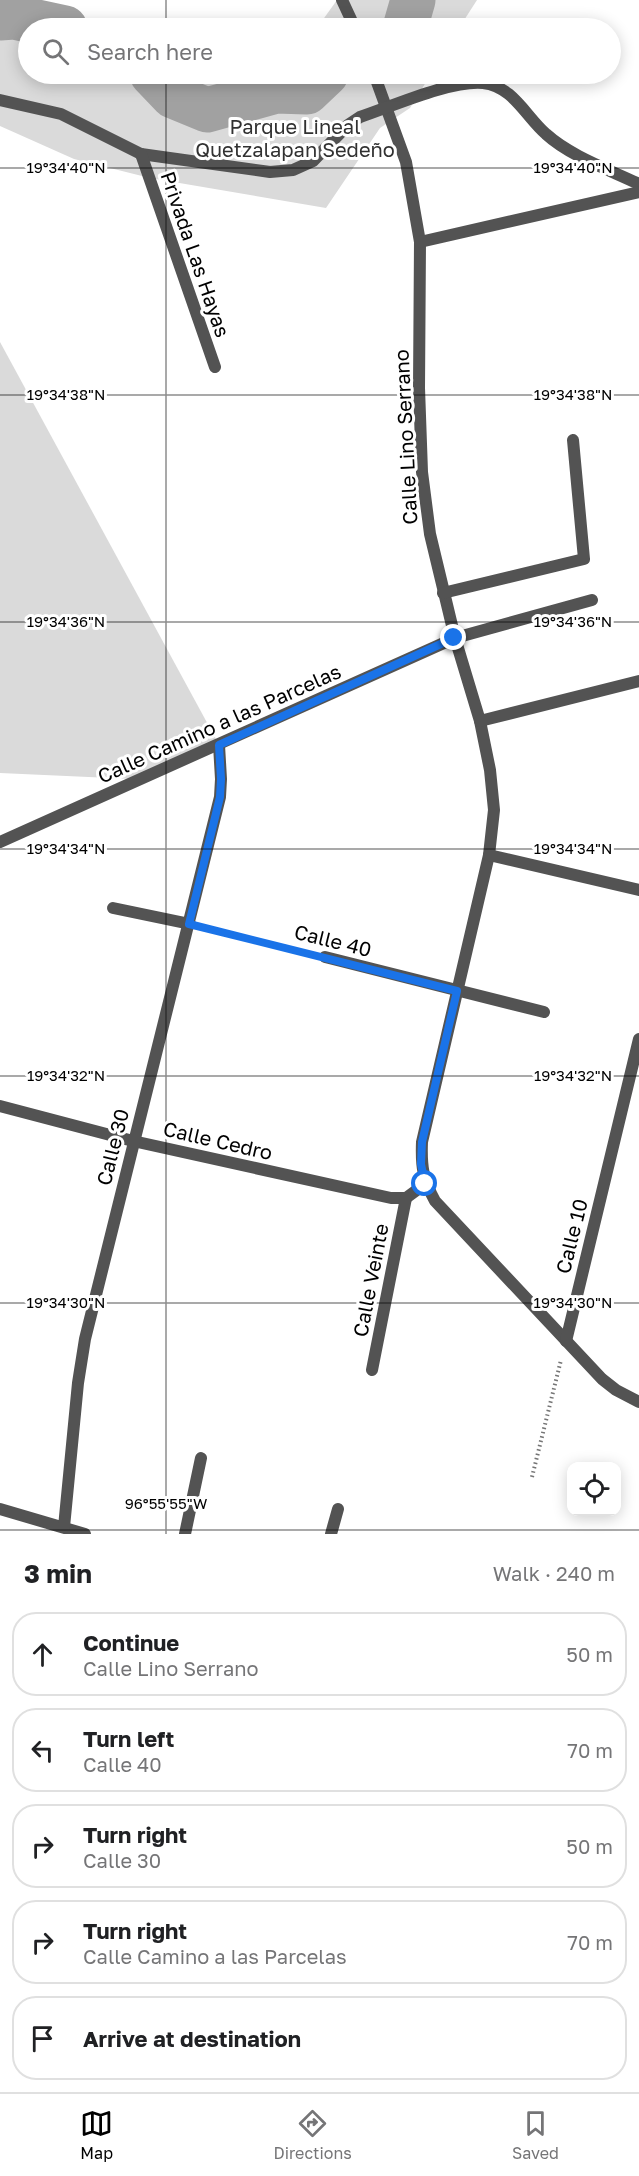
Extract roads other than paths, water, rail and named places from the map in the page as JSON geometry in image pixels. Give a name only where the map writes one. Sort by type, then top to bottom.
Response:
[{"type":"street","points":[[342,0],[350,18]]},
{"type":"street","name":"Calle Lino Serrano","points":[[378,84],[406,162],[420,242],[419,388],[422,472],[430,534],[454,638],[480,721],[490,770],[494,810],[489,855],[422,1142],[421,1164],[425,1184]]},
{"type":"street","name":"Privada Las Hayas","points":[[0,100],[60,114],[141,154],[270,172],[292,170],[313,161],[348,125],[360,117],[458,84]]},
{"type":"street","name":"Privada Las Hayas","points":[[488,84],[508,93],[544,133],[558,144],[639,184]]},
{"type":"street","name":"Privada Las Hayas","points":[[141,154],[215,367]]},
{"type":"street","points":[[420,242],[639,192]]},
{"type":"street","points":[[443,593],[584,559],[573,440]]},
{"type":"street","name":"Calle Camino a las Parcelas","points":[[0,843],[454,638],[592,600]]},
{"type":"street","points":[[480,721],[639,681]]},
{"type":"street","name":"Calle 30","points":[[64,1527],[84,1339],[220,797],[219,745]]},
{"type":"street","points":[[489,855],[639,891]]},
{"type":"street","points":[[113,908],[189,924]]},
{"type":"street","name":"Calle 40","points":[[325,957],[544,1012]]},
{"type":"street","name":"Calle 10","points":[[566,1341],[639,1039]]},
{"type":"street","name":"Calle Cedro","points":[[0,1106],[133,1141],[391,1198],[406,1198]]},
{"type":"street","points":[[406,1198],[425,1184],[435,1201],[566,1341],[616,1390],[639,1402]]},
{"type":"street","name":"Calle Veinte","points":[[372,1370],[406,1198]]},
{"type":"street","points":[[185,1534],[201,1458]]},
{"type":"street","points":[[0,1509],[85,1534]]},
{"type":"street","points":[[331,1534],[338,1509]]},
{"type":"waterway","points":[[408,18],[413,0]]},
{"type":"waterway","points":[[0,18],[19,18]]},
{"type":"waterway","points":[[162,84],[173,96],[207,110],[276,91],[307,92],[315,84]]},
{"type":"park label","name":"Parque Lineal Quetzalapan Sedeño","points":[[295,138]]}]
